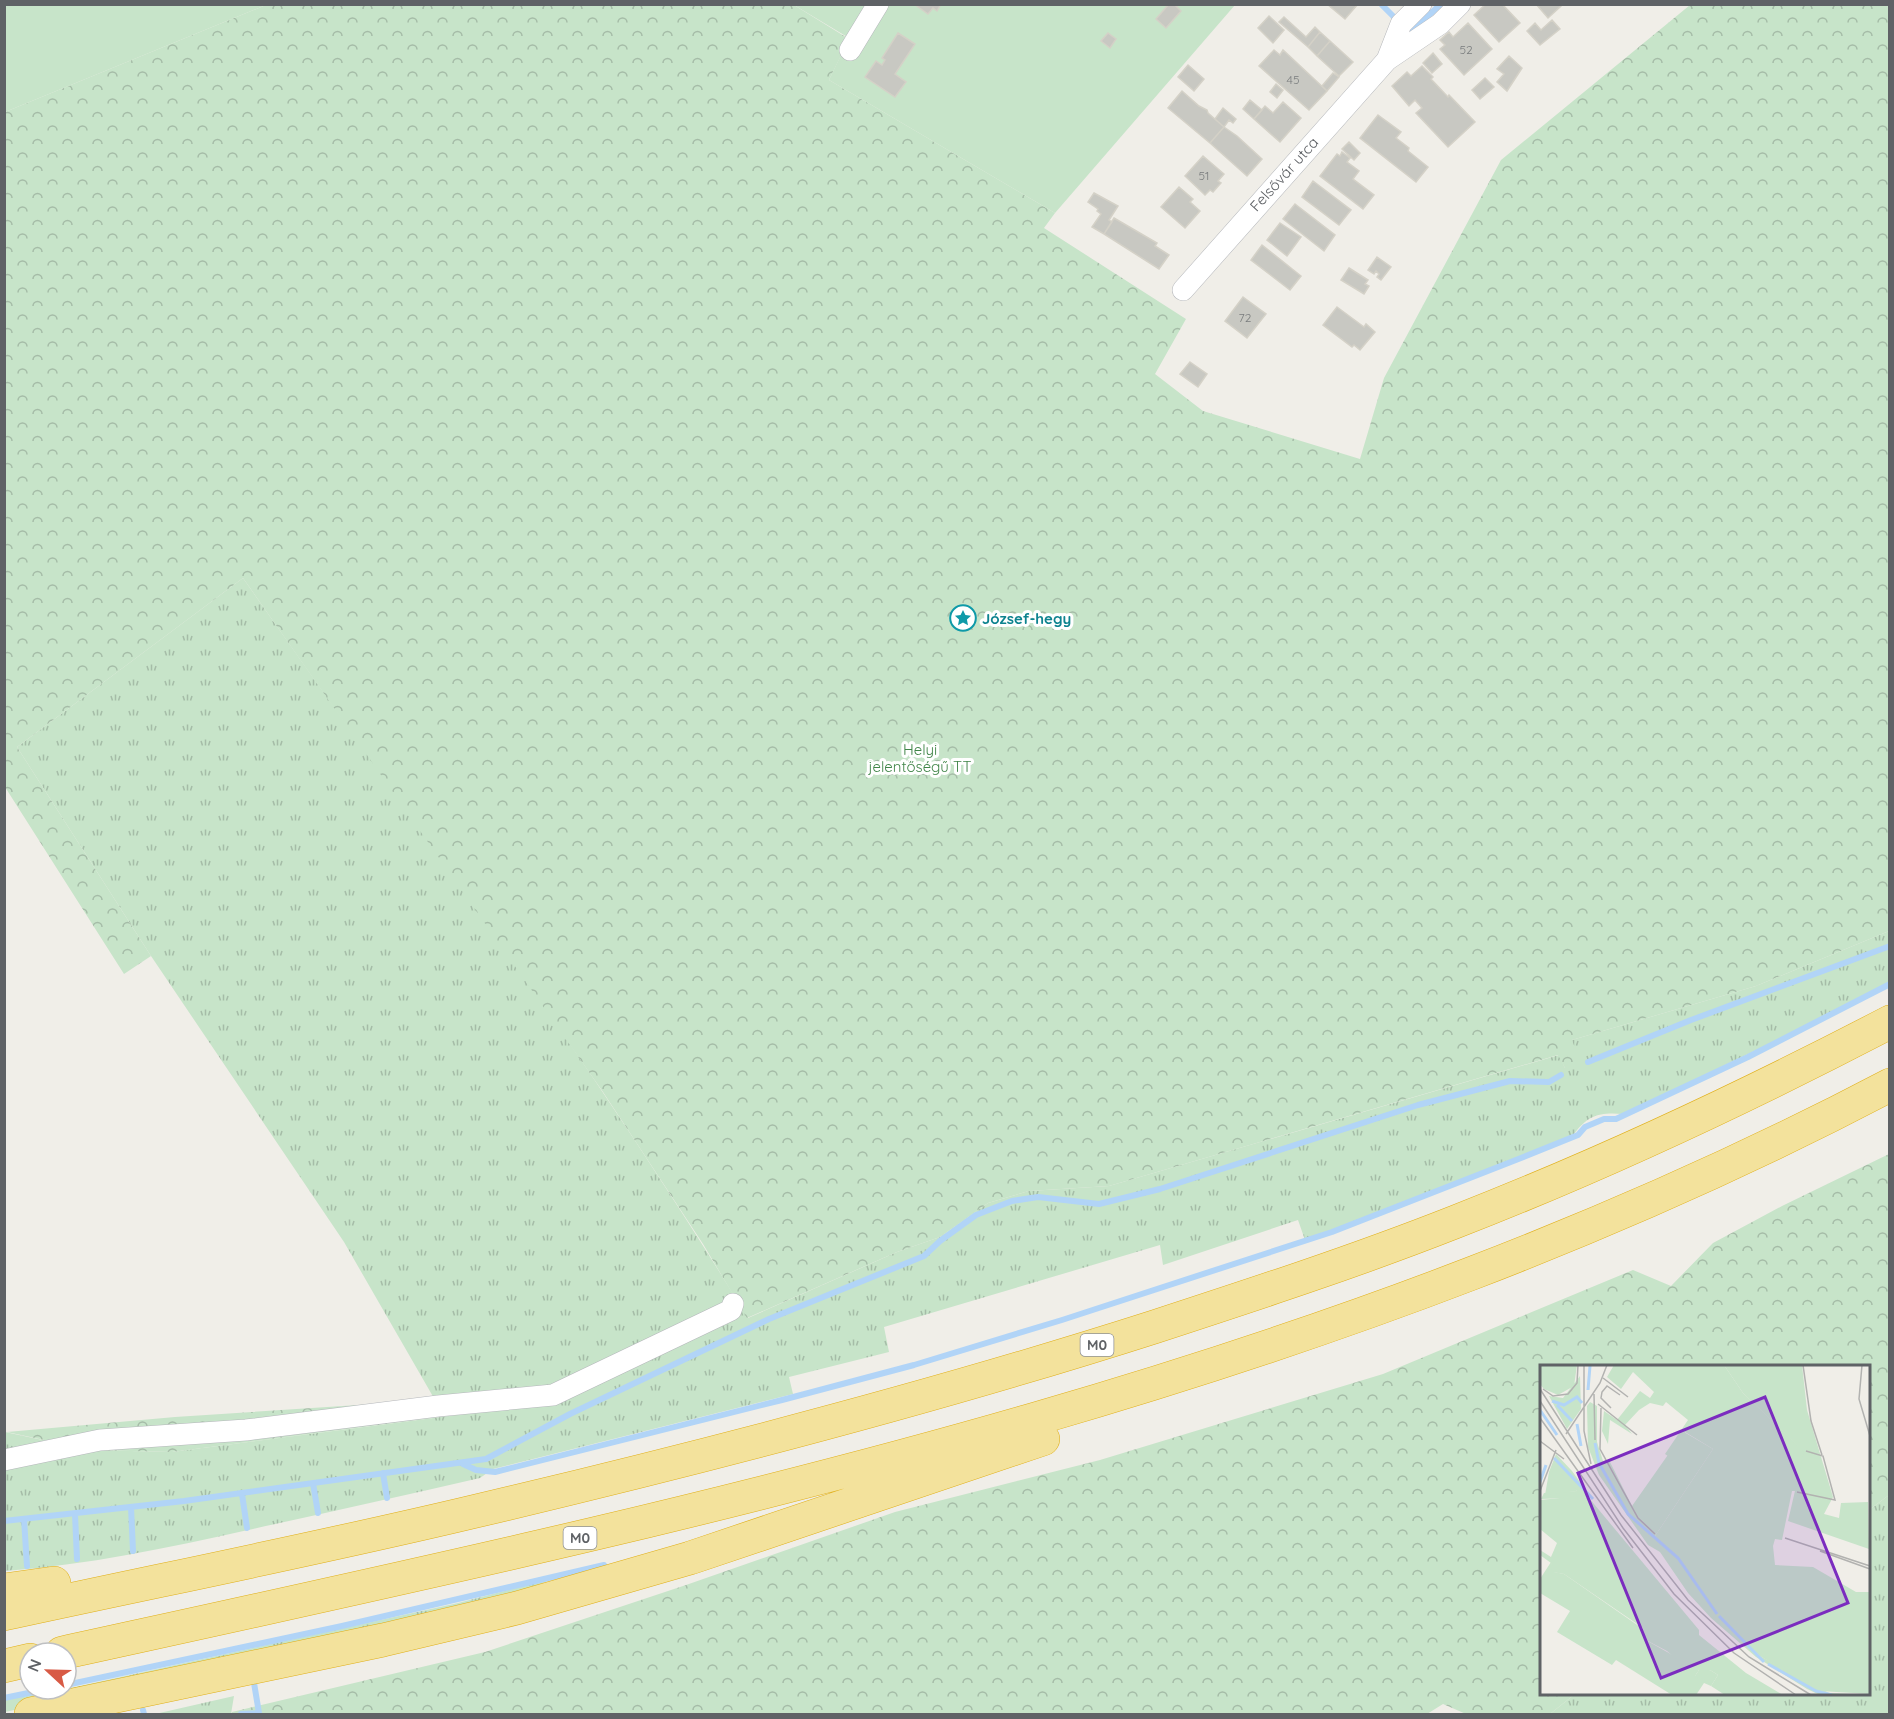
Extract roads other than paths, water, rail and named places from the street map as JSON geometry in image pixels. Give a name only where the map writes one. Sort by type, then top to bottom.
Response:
[{"type":"highway","name":"M0","points":[[4,1614],[471,1513],[778,1437],[1046,1361],[1238,1300],[1400,1243],[1570,1176],[1809,1064],[1890,1022]]},
{"type":"highway","name":"M0","points":[[78,1649],[580,1538],[835,1475],[1092,1404],[1269,1347],[1466,1277],[1713,1172],[1823,1120],[1890,1085]]},
{"type":"highway","points":[[31,1714],[383,1640],[517,1608],[642,1574],[1057,1434],[1092,1404]]},
{"type":"highway","points":[[4,1590],[267,1557]]},
{"type":"highway","points":[[69,1714],[101,1699]]},
{"type":"street","points":[[850,50],[878,4]]},
{"type":"street","name":"Felsővár utca","points":[[1387,60],[1401,24],[1421,4]]},
{"type":"street","name":"Felsővár utca","points":[[1183,290],[1387,60],[1440,24],[1460,4]]},
{"type":"street","points":[[4,1460],[100,1440],[246,1430],[438,1406],[553,1395],[731,1310],[733,1304]]},
{"type":"waterway","points":[[1381,4],[1396,19]]},
{"type":"waterway","points":[[1405,27],[1413,30],[1441,4]]},
{"type":"waterway","points":[[1588,1062],[1691,1020],[1890,946]]},
{"type":"waterway","points":[[463,1464],[476,1470],[495,1472],[914,1365],[1062,1320],[1332,1232],[1578,1135],[1585,1127],[1604,1119],[1616,1119],[1748,1057],[1890,984]]},
{"type":"waterway","points":[[4,1521],[184,1501],[486,1459],[570,1414],[769,1319],[924,1256],[940,1241],[976,1215],[1012,1201],[1038,1197],[1099,1204],[1160,1189],[1418,1105],[1510,1081],[1549,1082],[1561,1075]]},
{"type":"waterway","points":[[383,1473],[387,1498]]},
{"type":"waterway","points":[[313,1483],[318,1513]]},
{"type":"waterway","points":[[242,1494],[247,1528]]},
{"type":"waterway","points":[[131,1507],[133,1551]]},
{"type":"waterway","points":[[75,1514],[77,1559]]},
{"type":"waterway","points":[[24,1519],[27,1566]]},
{"type":"waterway","points":[[78,1682],[342,1626],[604,1565]]},
{"type":"waterway","points":[[241,1714],[259,1713],[254,1683]]},
{"type":"waterway","points":[[4,1698],[18,1695]]},
{"type":"waterway","points":[[143,1710],[144,1714]]},
{"type":"place","name":"József-hegy","points":[[963,618]]},
{"type":"park label","name":"Helyi jelentőségű TT","points":[[920,758]]}]
